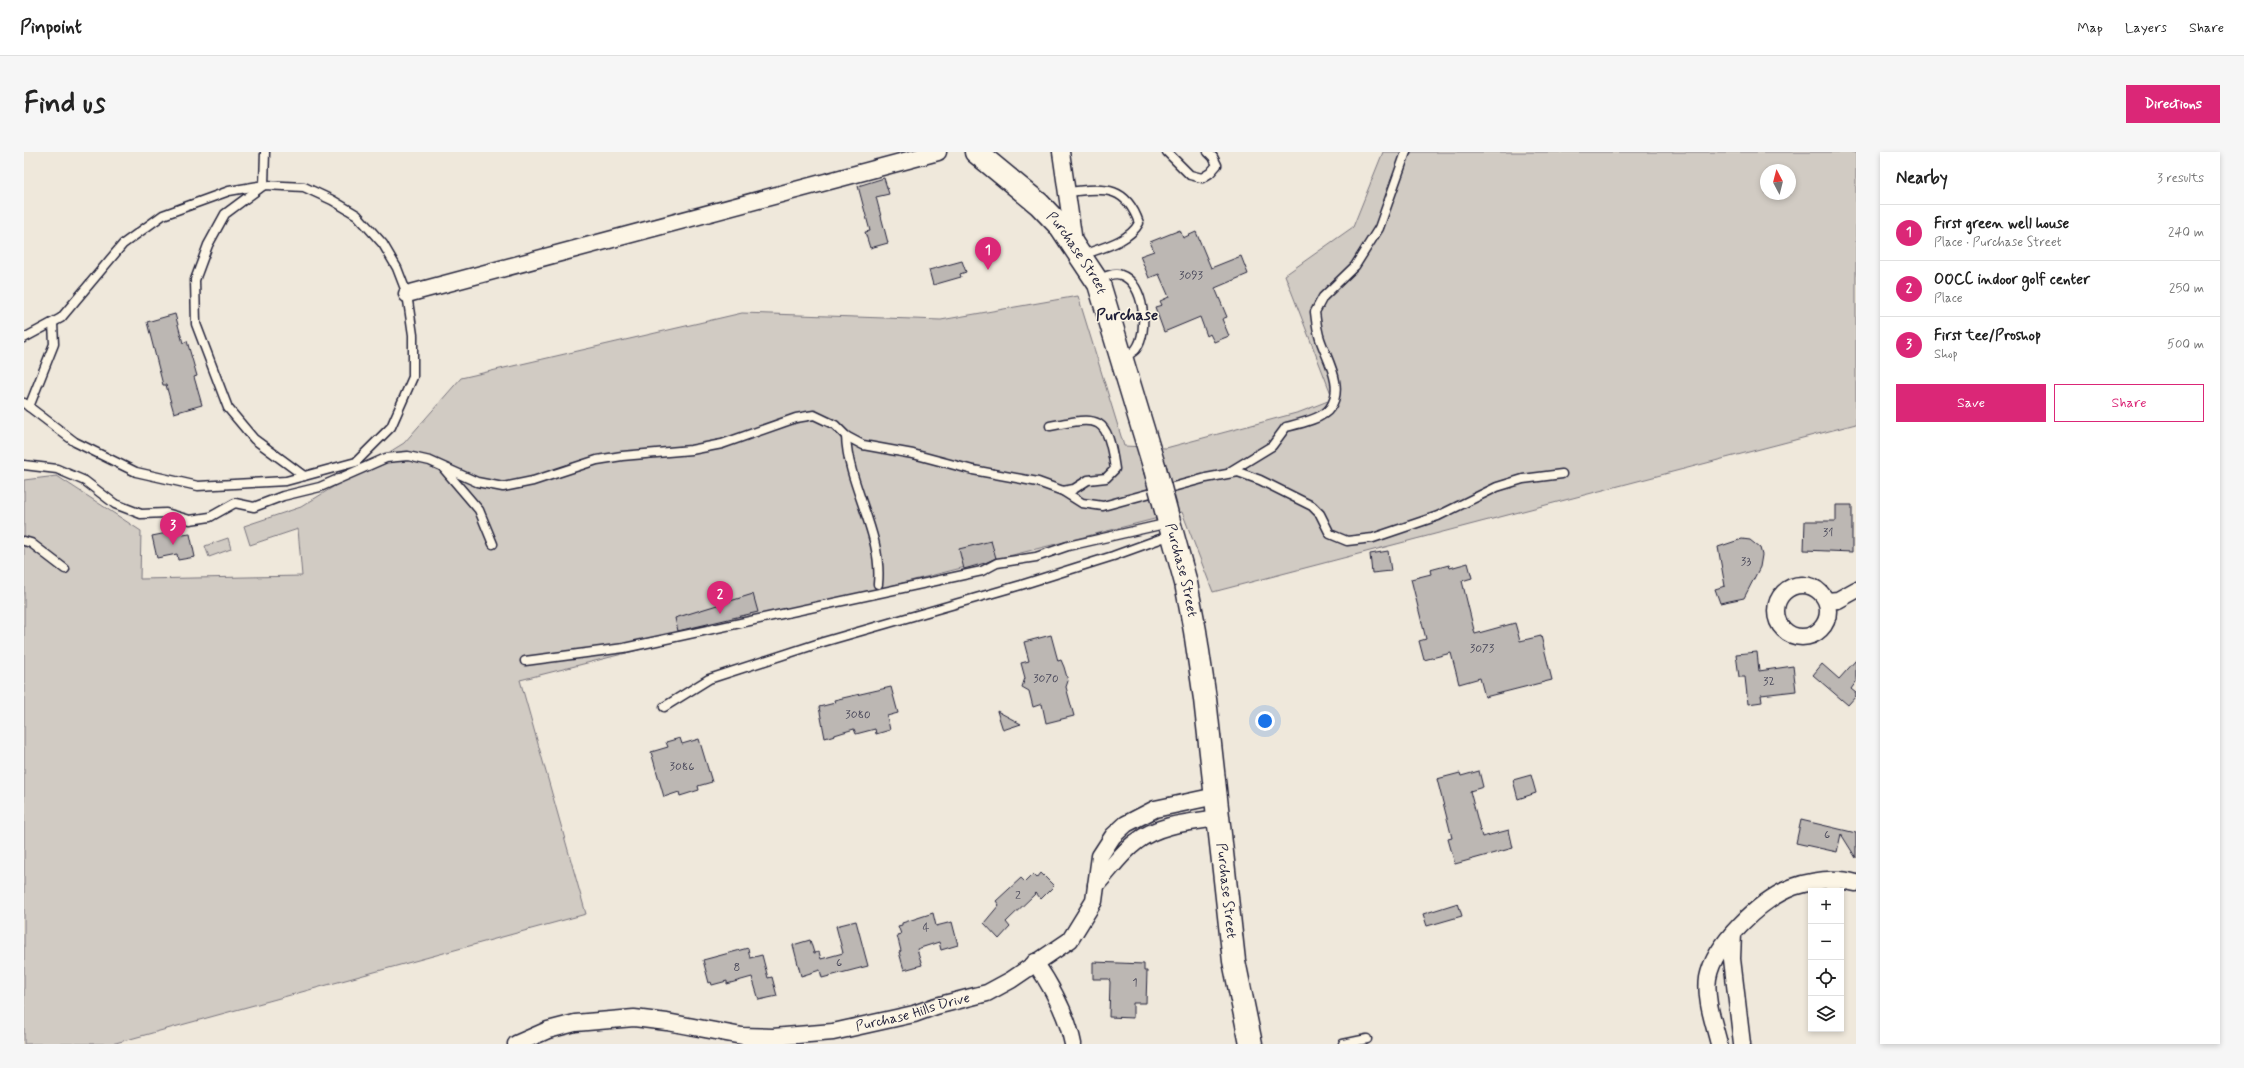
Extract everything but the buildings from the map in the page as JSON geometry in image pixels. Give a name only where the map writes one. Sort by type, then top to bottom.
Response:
[{"type":"main road","name":"Purchase Street","points":[[976,152],[1039,204],[1078,250],[1097,281],[1110,313],[1121,359],[1155,469],[1186,584],[1195,631],[1216,796],[1234,961],[1251,1044]]},
{"type":"street","points":[[407,294],[938,152]]},
{"type":"street","points":[[1061,152],[1066,192],[1078,250]]},
{"type":"street","points":[[1827,601],[1838,600],[1856,590]]},
{"type":"street","name":"Purchase Hills Drive","points":[[519,1043],[548,1030],[576,1023],[634,1018],[667,1022],[742,1036],[773,1037],[833,1032],[914,1014],[936,1006],[987,993],[1011,980],[1035,962],[1070,940],[1094,901],[1100,856],[1113,836],[1126,824],[1155,809],[1216,796]]},
{"type":"street","points":[[1096,884],[1140,839],[1159,829],[1218,818]]},
{"type":"street","points":[[1126,824],[1140,839]]},
{"type":"street","points":[[1719,1044],[1709,999],[1708,979],[1712,961],[1733,933],[1755,911],[1792,888],[1813,882],[1839,878],[1856,883]]},
{"type":"street","points":[[1733,933],[1732,959],[1742,1044]]},
{"type":"street","points":[[1035,962],[1061,1006],[1071,1032],[1073,1044]]},
{"type":"lane","points":[[264,184],[265,152]]},
{"type":"lane","points":[[1167,152],[1190,175],[1202,178],[1210,173],[1217,165],[1213,157],[1208,152]]},
{"type":"lane","points":[[1226,474],[1272,446],[1286,427],[1310,421],[1330,410],[1337,395],[1336,388],[1333,373],[1320,338],[1314,312],[1323,297],[1355,266],[1379,228],[1406,152]]},
{"type":"lane","points":[[264,184],[225,214],[208,245],[195,280],[196,324],[228,408],[254,439],[304,476]]},
{"type":"lane","points":[[24,338],[61,318],[123,244],[164,215],[229,191],[264,184],[304,187],[332,200],[357,215],[384,244],[397,268],[407,294],[413,335],[413,377],[391,427],[356,462],[286,481],[198,486],[136,472],[76,442],[26,405],[54,344],[53,323]]},
{"type":"lane","points":[[1066,192],[1104,190],[1123,196],[1134,210],[1139,223],[1135,230],[1118,241],[1078,250]]},
{"type":"lane","points":[[1097,281],[1108,276],[1121,274],[1131,281],[1141,298],[1144,319],[1143,337],[1135,350],[1121,359]]},
{"type":"lane","points":[[24,465],[57,469],[85,481],[115,504],[140,514],[166,512],[190,520],[210,517],[235,503],[254,508],[283,496],[320,487],[386,458],[408,456],[442,467],[477,482],[503,487],[533,481],[565,468],[597,460],[622,456],[691,450],[722,444],[796,418],[814,415],[835,425],[846,436],[863,445],[883,450],[913,454],[973,470],[1038,482],[1063,491],[1082,503],[1104,506],[1238,472],[1260,480],[1312,506],[1320,514],[1330,534],[1347,541],[1373,538],[1438,516],[1473,498],[1523,479],[1562,474]]},
{"type":"lane","points":[[1050,426],[1078,420],[1094,420],[1106,430],[1112,451],[1115,469],[1106,478],[1088,480],[1074,489],[1063,491]]},
{"type":"lane","points":[[846,436],[847,452],[854,481],[877,550],[879,570],[878,584]]},
{"type":"lane","points":[[442,467],[479,510],[492,544]]},
{"type":"lane","points":[[525,661],[624,648],[982,571],[997,563],[1036,557],[1068,546],[1170,525]]},
{"type":"lane","points":[[664,707],[709,679],[823,642],[1021,585],[1113,556],[1170,525]]},
{"type":"lane","points":[[24,541],[31,543],[64,569]]},
{"type":"lane","points":[[1343,1044],[1367,1038]]},
{"type":"shaded area","points":[[1383,152],[1856,152],[1856,424],[1213,592],[1182,512],[520,680],[586,914],[112,1044],[24,1044],[24,480],[57,476],[141,531],[140,579],[302,576],[298,529],[250,545],[244,526],[301,507],[404,443],[461,378],[742,313],[941,320],[1078,296],[1124,446],[1166,448],[1300,412],[1333,399],[1285,275],[1353,227]]},
{"type":"shaded area","points":[[228,538],[231,549],[209,557],[205,546]]},
{"type":"place","name":"First green well house","points":[[988,270]]},
{"type":"place","name":"First tee/Proshop","points":[[173,545]]},
{"type":"place","name":"OOCC indoor golf center","points":[[720,614]]},
{"type":"district","name":"Purchase","points":[[1127,315]]}]
